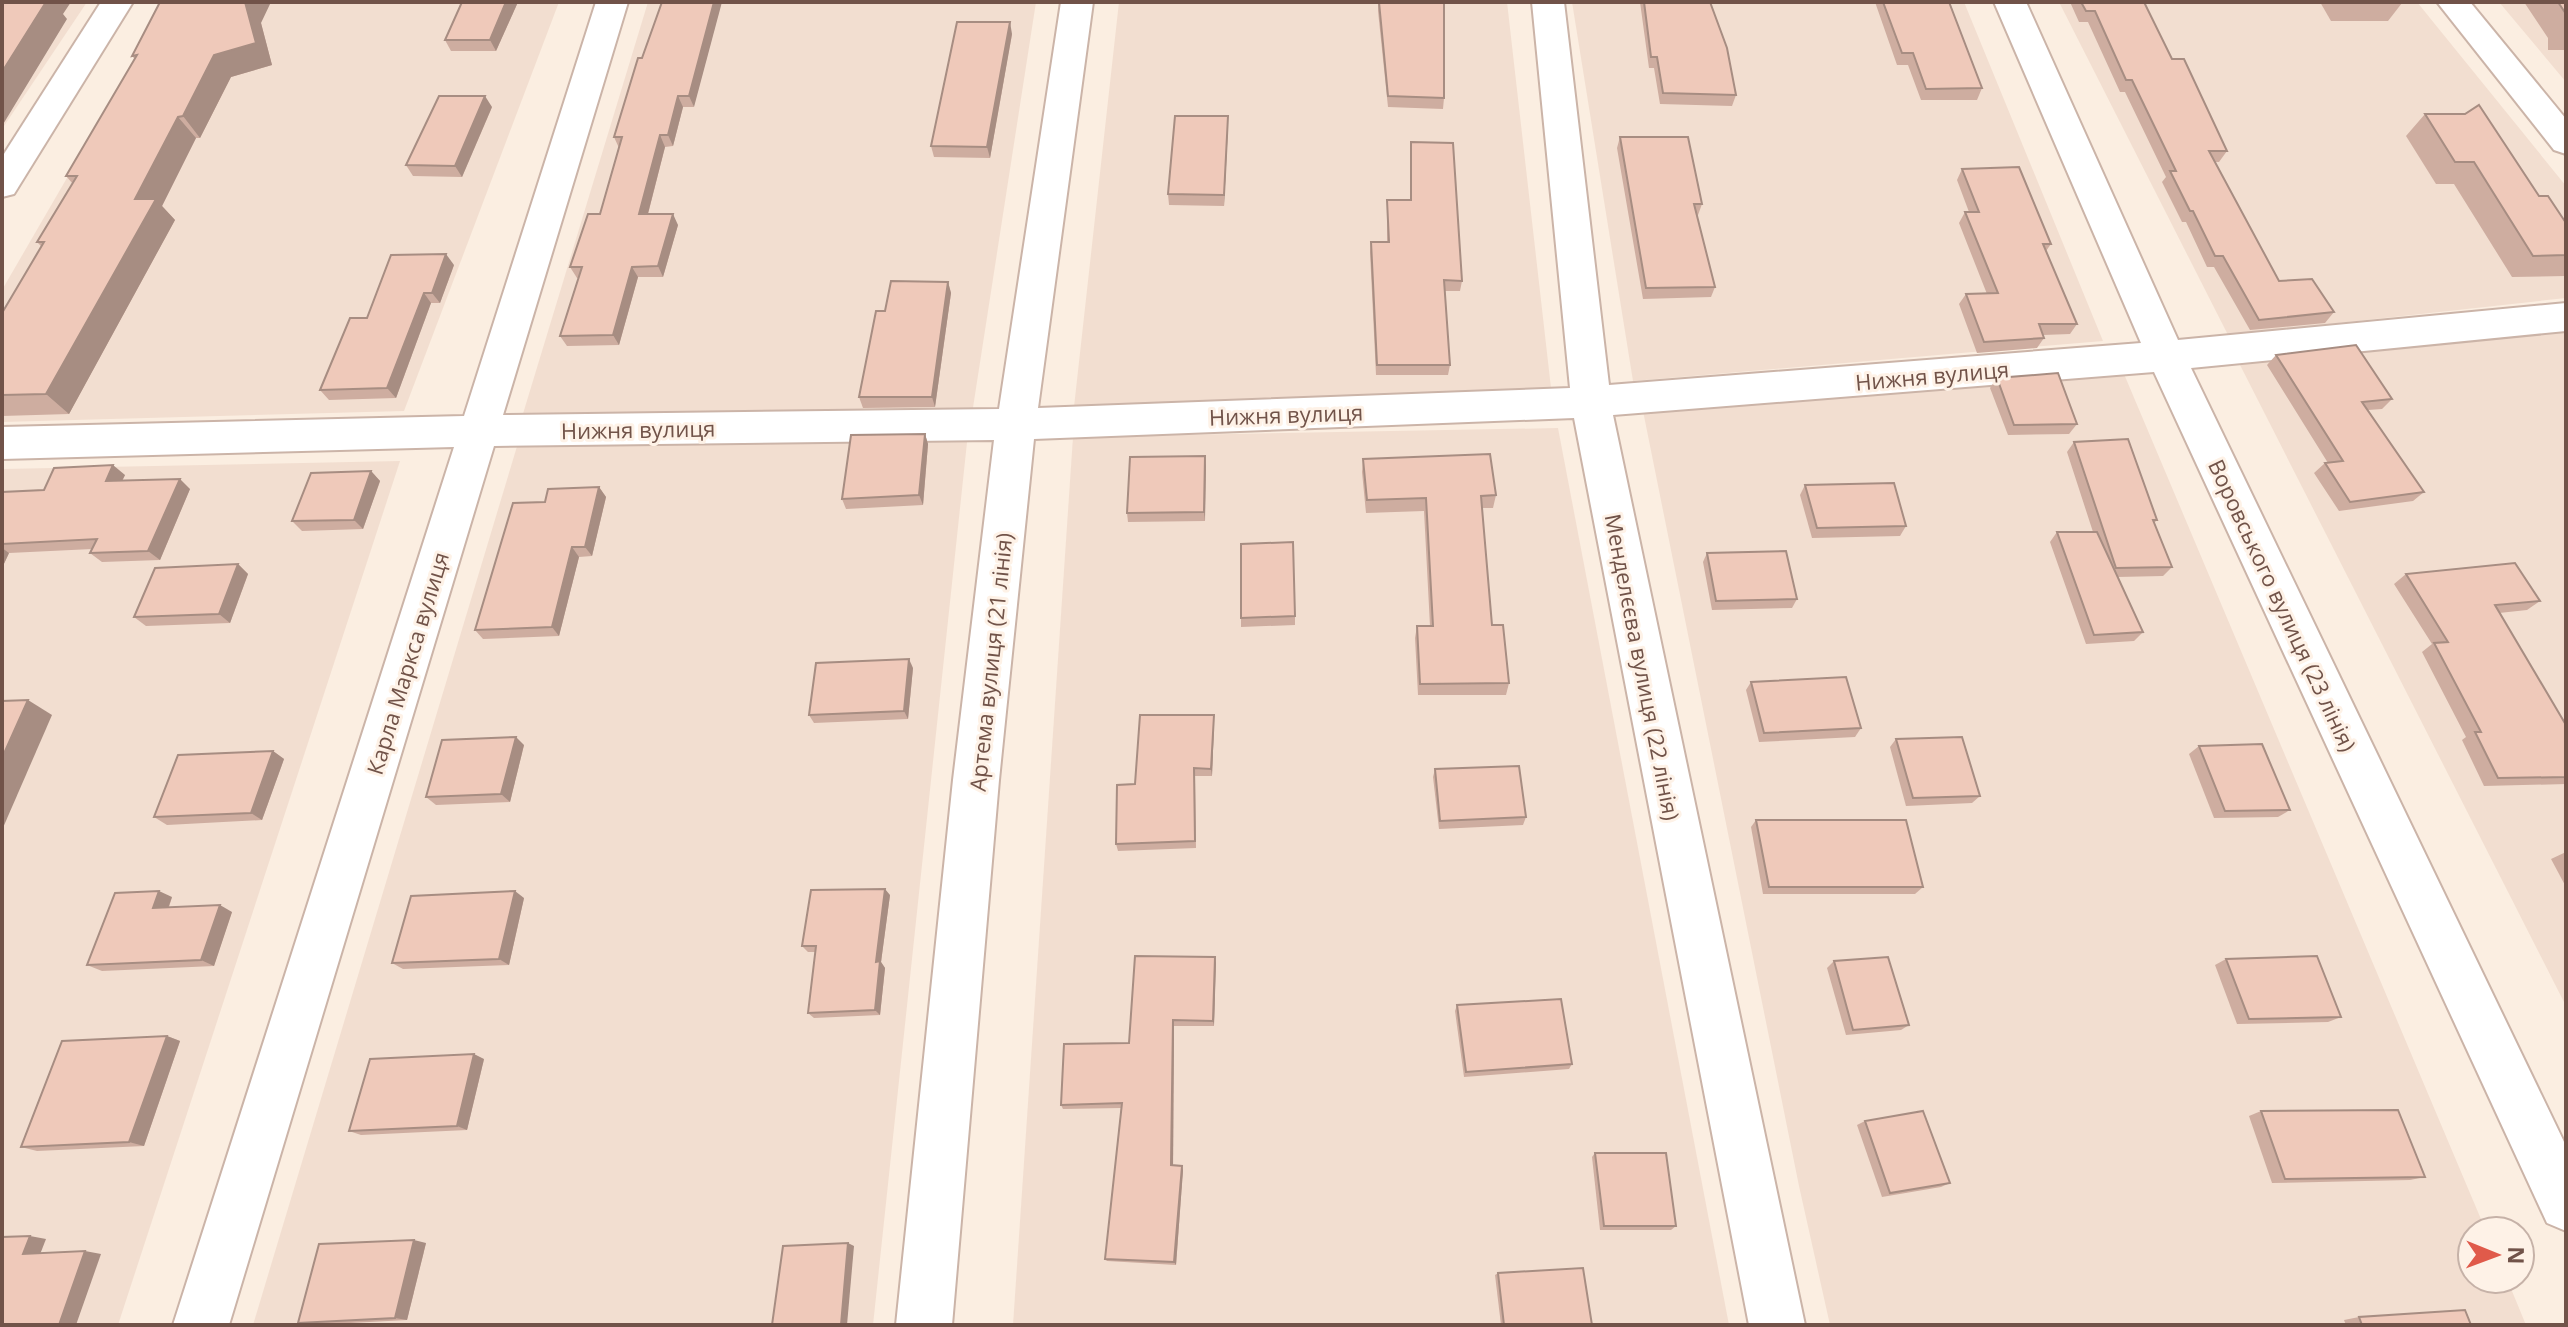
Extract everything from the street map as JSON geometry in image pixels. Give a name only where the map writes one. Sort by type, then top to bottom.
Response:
[{"type":"street","points":[[2,185],[117,2]]},
{"type":"street","name":"Карла Маркса вулиця","points":[[201,1325],[612,2]]},
{"type":"street","name":"Артема вулиця (21 лiнiя)","points":[[924,1325],[974,796],[1016,424],[1077,2]]},
{"type":"street","name":"Менделєєва вулиця (22 лiнiя)","points":[[1548,2],[1591,402],[1777,1325]]},
{"type":"street","name":"Воровського вулиця (23 лiнiя)","points":[[2010,2],[2166,356],[2566,1204]]},
{"type":"street","points":[[2453,2],[2566,142]]},
{"type":"street","name":"Нижня вулиця","points":[[2,443],[479,431],[1016,424],[1591,402],[2166,356],[2566,317]]},
{"type":"shaded area","points":[[2,2],[87,2],[2,129]]},
{"type":"shaded area","points":[[169,2],[559,2],[404,411],[2,422],[2,290]]},
{"type":"shaded area","points":[[648,2],[1036,2],[972,414],[522,417]]},
{"type":"shaded area","points":[[1119,2],[1507,2],[1551,388],[1074,407]]},
{"type":"shaded area","points":[[1572,2],[1964,2],[2103,341],[1633,381]]},
{"type":"shaded area","points":[[2059,2],[2417,2],[2566,186],[2566,298],[2228,335]]},
{"type":"shaded area","points":[[2499,2],[2566,2],[2566,82]]},
{"type":"shaded area","points":[[2566,332],[2566,1006],[2239,363]]},
{"type":"shaded area","points":[[2124,374],[2479,1215],[2456,1215],[2456,1295],[2514,1295],[2526,1325],[1830,1325],[1799,1186],[1643,411]]},
{"type":"shaded area","points":[[1558,428],[1729,1325],[1013,1325],[1073,437]]},
{"type":"shaded area","points":[[968,433],[873,1325],[253,1325],[518,443]]},
{"type":"shaded area","points":[[400,461],[118,1325],[2,1325],[2,469]]},
{"type":"building","points":[[2,2],[46,2],[2,72]]},
{"type":"building","points":[[160,2],[245,2],[256,43],[214,55],[135,199],[156,199],[46,394],[2,395],[2,313],[44,242],[37,242],[77,176],[66,176],[137,55],[132,56]]},
{"type":"building","points":[[462,2],[506,2],[490,40],[445,40]]},
{"type":"building","points":[[662,2],[714,2],[689,96],[678,96],[668,135],[660,135],[639,214],[673,214],[658,266],[632,267],[613,335],[560,336],[582,267],[570,267],[588,214],[600,214],[622,137],[614,137],[638,58],[642,58]]},
{"type":"building","points":[[1379,2],[1444,2],[1444,98],[1388,96]]},
{"type":"building","points":[[1644,2],[1710,2],[1727,48],[1736,95],[1663,93],[1657,57],[1651,57]]},
{"type":"building","points":[[1883,2],[1949,2],[1982,88],[1926,89],[1913,53],[1902,53]]},
{"type":"building","points":[[2081,2],[2144,2],[2172,59],[2184,59],[2227,151],[2209,151],[2279,281],[2312,279],[2334,312],[2259,320],[2223,256],[2215,256],[2193,211],[2190,211],[2170,171],[2176,171],[2132,80],[2126,80],[2095,11],[2086,11]]},
{"type":"building","points":[[2401,2],[2402,3],[2344,3]]},
{"type":"building","points":[[2558,2],[2566,2],[2566,14]]},
{"type":"building","points":[[957,22],[1010,22],[987,147],[931,146]]},
{"type":"building","points":[[439,96],[485,96],[455,166],[406,165]]},
{"type":"building","points":[[2479,105],[2539,196],[2548,196],[2566,223],[2566,255],[2533,256],[2474,162],[2455,162],[2425,114],[2465,114]]},
{"type":"building","points":[[1175,116],[1228,116],[1224,195],[1168,194]]},
{"type":"building","points":[[1620,137],[1688,137],[1702,204],[1694,204],[1715,287],[1646,288]]},
{"type":"building","points":[[1411,142],[1453,143],[1462,281],[1444,280],[1450,365],[1377,365],[1371,242],[1389,242],[1387,200],[1411,200]]},
{"type":"building","points":[[2019,167],[2051,244],[2043,244],[2077,324],[2039,324],[2044,338],[1984,342],[1966,294],[1998,293],[1965,212],[1979,212],[1962,169]]},
{"type":"building","points":[[446,254],[432,293],[424,293],[387,388],[320,390],[350,318],[367,318],[391,255]]},
{"type":"building","points":[[891,281],[948,282],[932,397],[859,397],[876,311],[885,311]]},
{"type":"building","points":[[2356,345],[2392,399],[2362,402],[2424,492],[2350,502],[2325,463],[2343,461],[2276,355]]},
{"type":"building","points":[[2058,373],[2077,424],[2014,425],[1997,378]]},
{"type":"building","points":[[925,434],[919,495],[842,499],[851,435]]},
{"type":"building","points":[[2128,439],[2157,520],[2153,520],[2172,567],[2116,568],[2074,442]]},
{"type":"building","points":[[1490,454],[1496,495],[1481,496],[1492,625],[1503,625],[1509,683],[1420,684],[1417,626],[1433,626],[1426,498],[1367,500],[1363,459]]},
{"type":"building","points":[[1205,456],[1204,512],[1127,513],[1130,457]]},
{"type":"building","points":[[113,465],[106,481],[180,479],[148,551],[90,553],[97,539],[2,544],[2,492],[44,490],[54,468]]},
{"type":"building","points":[[371,471],[354,520],[292,521],[311,473]]},
{"type":"building","points":[[1894,483],[1906,526],[1817,528],[1805,485]]},
{"type":"building","points":[[599,487],[585,547],[572,547],[552,627],[475,630],[513,503],[545,502],[548,489]]},
{"type":"building","points":[[2057,532],[2097,532],[2143,632],[2094,635]]},
{"type":"building","points":[[1293,542],[1295,616],[1241,618],[1241,544]]},
{"type":"building","points":[[1786,551],[1797,599],[1716,601],[1707,553]]},
{"type":"building","points":[[2515,563],[2540,601],[2495,605],[2566,725],[2566,777],[2498,778],[2475,732],[2481,732],[2434,643],[2448,642],[2406,574]]},
{"type":"building","points":[[238,564],[219,614],[134,617],[155,568]]},
{"type":"building","points":[[909,659],[904,711],[809,715],[816,663]]},
{"type":"building","points":[[1846,677],[1861,728],[1764,733],[1751,682]]},
{"type":"building","points":[[28,700],[2,758],[2,701]]},
{"type":"building","points":[[1140,715],[1214,715],[1211,769],[1194,768],[1195,841],[1116,844],[1117,785],[1135,784]]},
{"type":"building","points":[[516,737],[501,794],[426,797],[442,740]]},
{"type":"building","points":[[1962,737],[1980,796],[1913,798],[1896,739]]},
{"type":"building","points":[[2262,744],[2290,810],[2225,811],[2199,746]]},
{"type":"building","points":[[273,751],[251,813],[154,817],[178,755]]},
{"type":"building","points":[[1519,766],[1526,817],[1440,821],[1435,769]]},
{"type":"building","points":[[1756,820],[1906,820],[1923,887],[1769,887]]},
{"type":"building","points":[[885,889],[876,962],[880,961],[875,1010],[808,1013],[816,946],[802,946],[811,890]]},
{"type":"building","points":[[159,891],[153,908],[220,905],[201,960],[87,965],[115,893]]},
{"type":"building","points":[[515,891],[499,959],[392,963],[411,896]]},
{"type":"building","points":[[1135,956],[1215,957],[1213,1021],[1173,1020],[1171,1165],[1182,1166],[1174,1262],[1105,1259],[1122,1103],[1061,1105],[1064,1044],[1129,1043]]},
{"type":"building","points":[[2317,956],[2341,1017],[2249,1019],[2226,959]]},
{"type":"building","points":[[1888,957],[1909,1025],[1853,1030],[1834,961]]},
{"type":"building","points":[[1561,999],[1572,1064],[1466,1072],[1457,1005]]},
{"type":"building","points":[[167,1036],[129,1142],[21,1147],[62,1041]]},
{"type":"building","points":[[474,1054],[457,1126],[349,1131],[370,1059]]},
{"type":"building","points":[[2398,1110],[2425,1177],[2285,1179],[2261,1111]]},
{"type":"building","points":[[1923,1111],[1950,1183],[1890,1193],[1865,1121]]},
{"type":"building","points":[[1595,1153],[1666,1153],[1676,1226],[1604,1226]]},
{"type":"building","points":[[30,1236],[23,1254],[85,1251],[59,1325],[2,1325],[2,1237]]},
{"type":"building","points":[[414,1240],[395,1318],[298,1323],[319,1244]]},
{"type":"building","points":[[848,1243],[841,1325],[772,1325],[783,1246]]},
{"type":"building","points":[[1583,1268],[1592,1325],[1504,1325],[1498,1273]]},
{"type":"building","points":[[2465,1310],[2471,1325],[2362,1325],[2359,1317]]}]
